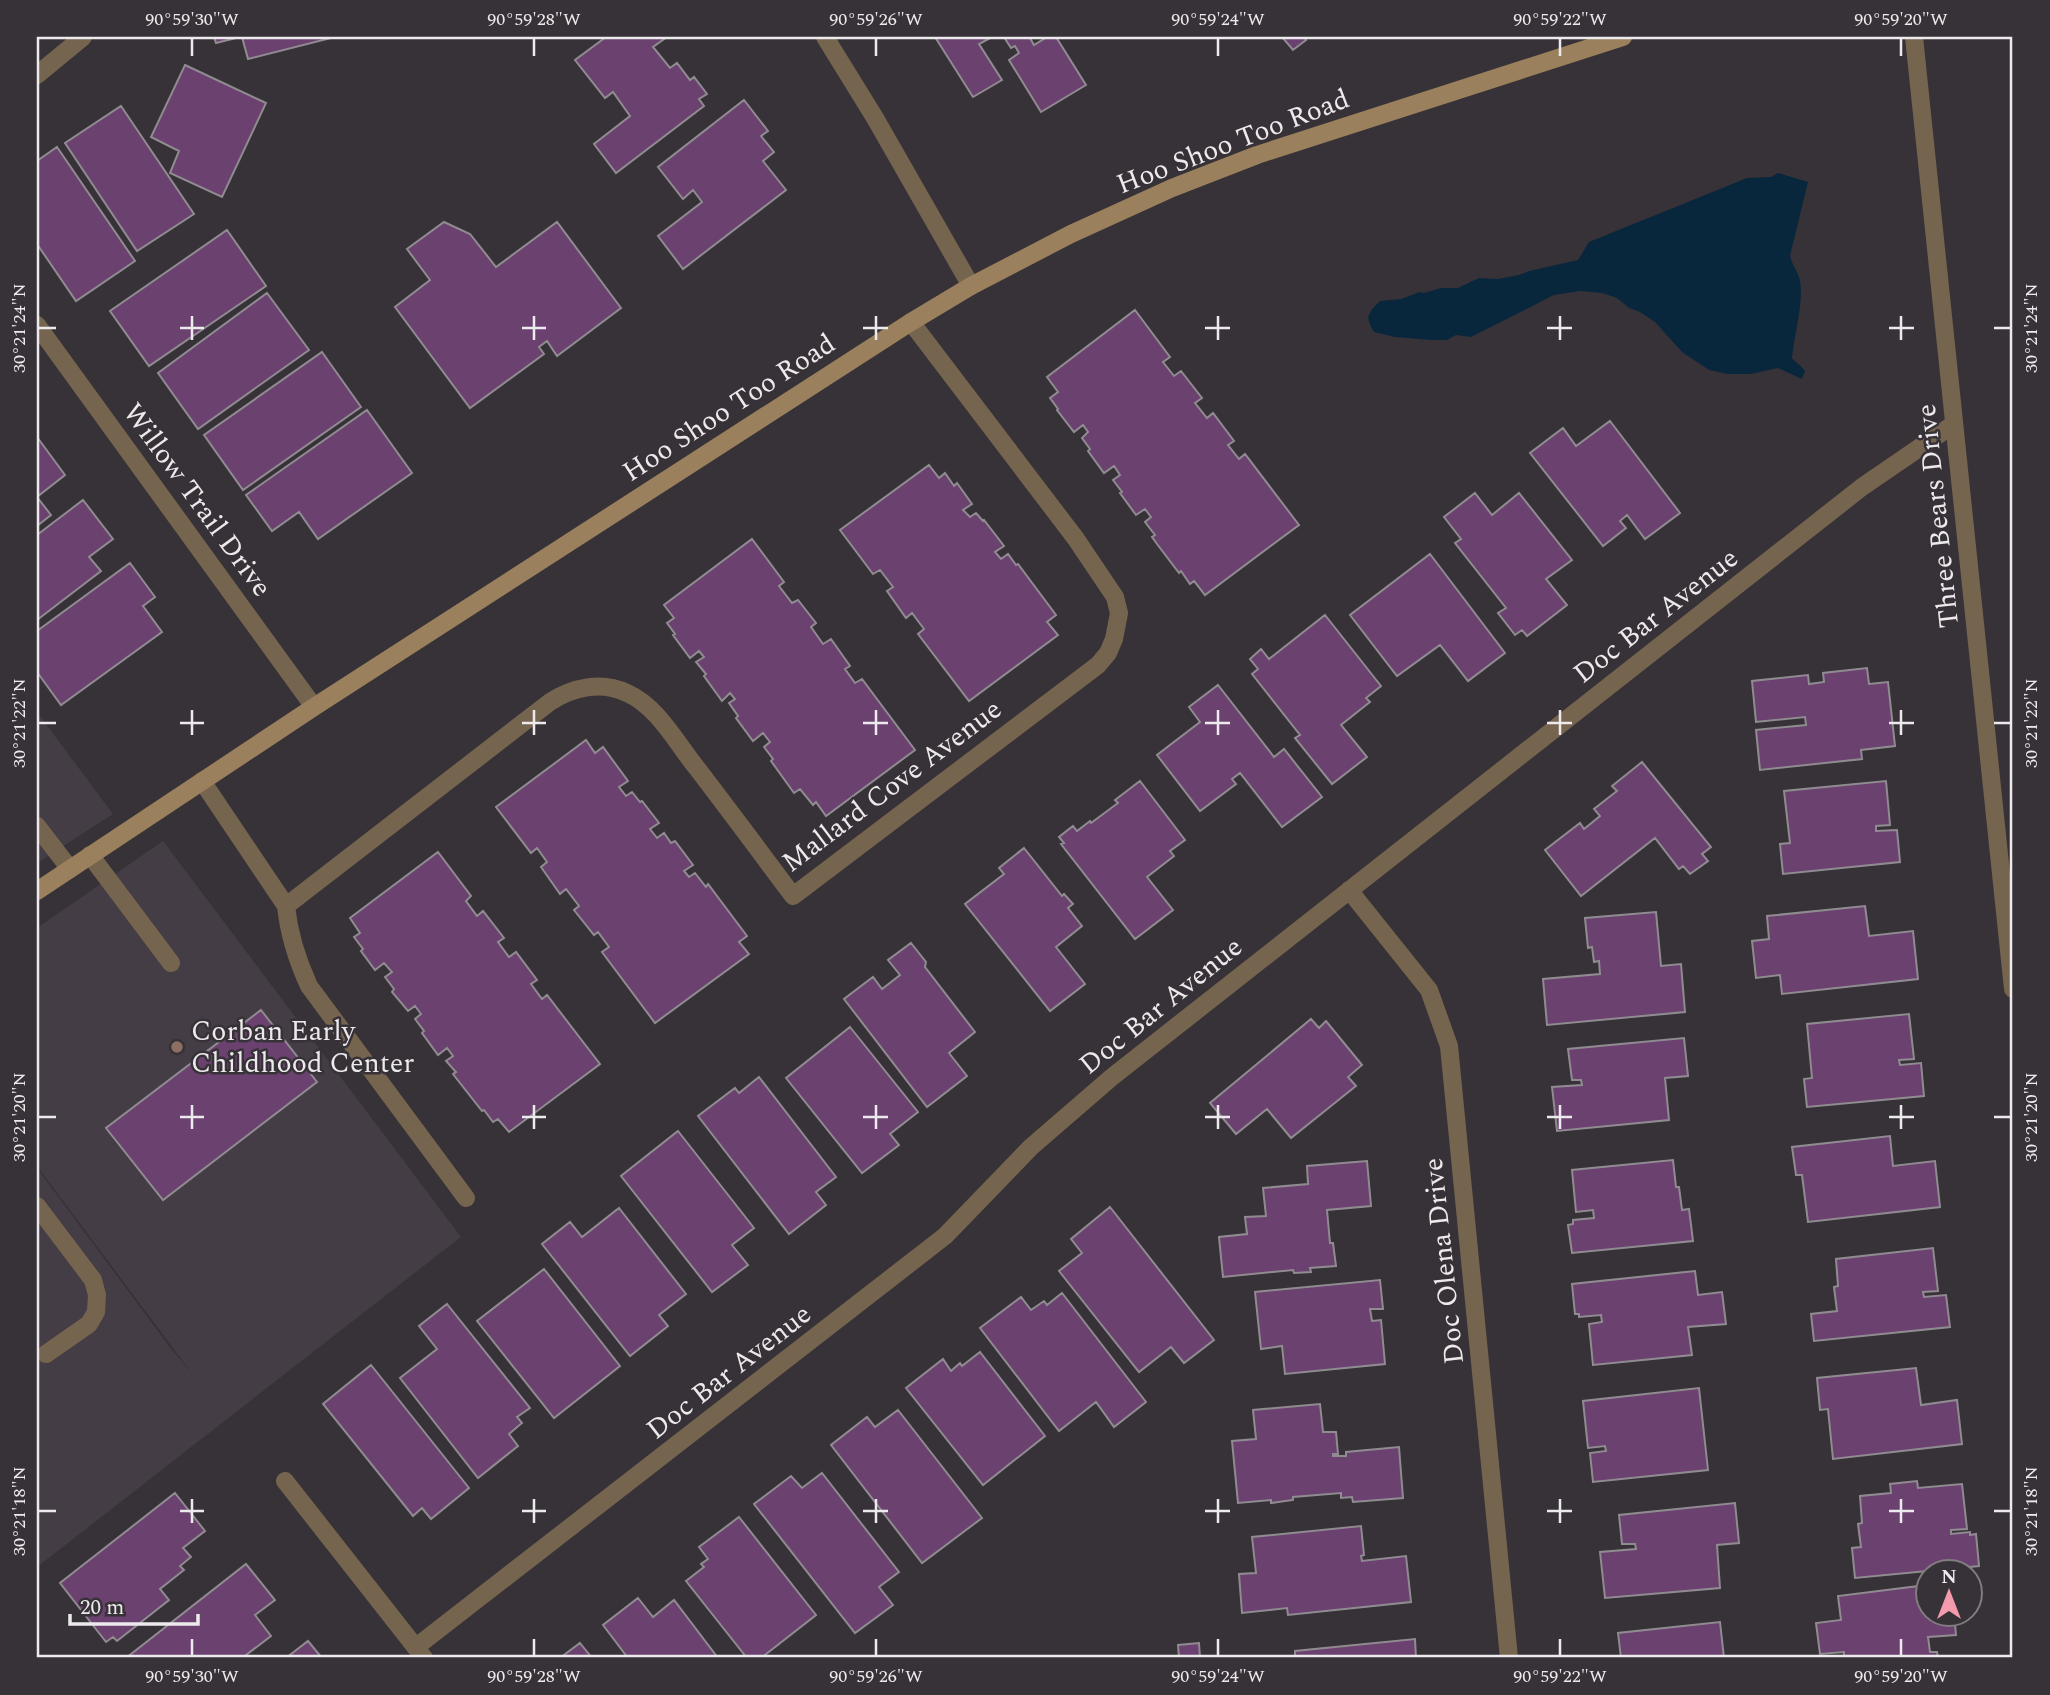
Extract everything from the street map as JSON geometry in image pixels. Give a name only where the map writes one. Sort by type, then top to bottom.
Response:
[{"type":"street","points":[[37,75],[83,37]]},
{"type":"street","points":[[825,37],[876,118],[971,286]]},
{"type":"street","name":"Hoo Shoo Too Road","points":[[37,891],[314,707],[971,286],[1071,234],[1172,188],[1257,155],[1623,37]]},
{"type":"street","name":"Three Bears Drive","points":[[1914,37],[2013,989]]},
{"type":"street","name":"Mallard Cove Avenue","points":[[286,906],[551,702],[563,694],[592,686],[610,687],[629,694],[662,722],[793,897],[1098,665],[1108,653],[1114,639],[1119,613],[1115,597],[1076,540],[911,322]]},
{"type":"street","name":"Willow Trail Drive","points":[[37,325],[314,707]]},
{"type":"street","name":"Doc Bar Avenue","points":[[285,1480],[420,1653],[945,1236],[1031,1147],[1102,1086],[1862,487],[1954,424]]},
{"type":"street","points":[[202,781],[286,906],[295,953],[309,986],[466,1198]]},
{"type":"street","points":[[37,826],[70,869]]},
{"type":"street","points":[[90,855],[171,963]]},
{"type":"street","name":"Doc Olena Drive","points":[[1349,890],[1429,990],[1449,1046],[1509,1658]]},
{"type":"street","points":[[37,1206],[93,1280],[97,1295],[96,1312],[89,1324],[46,1353]]},
{"type":"shaded area","points":[[37,712],[113,814],[37,863]]},
{"type":"shaded area","name":"Corban Early Childhood Center","points":[[163,841],[461,1237],[37,1567],[37,1168],[193,1375],[37,1166],[37,928]]},
{"type":"water","points":[[1778,173],[1808,182],[1790,256],[1801,289],[1792,358],[1805,371],[1802,379],[1778,368],[1751,374],[1728,374],[1709,370],[1682,352],[1655,322],[1617,298],[1602,293],[1580,291],[1554,295],[1471,337],[1456,335],[1447,340],[1432,340],[1395,337],[1374,332],[1370,325],[1368,317],[1380,301],[1401,299],[1441,288],[1458,288],[1479,278],[1498,279],[1578,260],[1589,242],[1747,178],[1771,177]]},
{"type":"building","points":[[214,37],[240,37],[216,43]]},
{"type":"building","points":[[242,37],[330,37],[331,38],[248,59]]},
{"type":"building","points":[[606,37],[667,37],[653,47],[670,68],[677,63],[690,80],[694,77],[707,94],[699,99],[704,106],[616,173],[594,144],[630,116],[613,92],[605,98],[575,60]]},
{"type":"building","points":[[935,37],[992,37],[979,44],[1002,80],[973,97]]},
{"type":"building","points":[[1004,37],[1033,37],[1030,38],[1034,45],[1047,37],[1056,37],[1086,85],[1041,112],[1009,60],[1019,53],[1015,46],[1011,48]]},
{"type":"building","points":[[1282,37],[1304,37],[1306,40],[1293,50]]},
{"type":"building","points":[[185,65],[266,103],[222,197],[170,173],[179,151],[151,137]]},
{"type":"building","points":[[744,100],[768,131],[761,136],[774,152],[763,161],[786,190],[683,269],[658,236],[702,202],[693,190],[683,199],[658,167]]},
{"type":"building","points":[[121,106],[194,214],[137,251],[65,143]]},
{"type":"building","points":[[57,147],[135,261],[76,301],[37,244],[37,161]]},
{"type":"building","points":[[444,222],[470,234],[496,267],[557,222],[621,308],[557,356],[547,341],[539,347],[544,354],[470,408],[395,307],[430,280],[407,249]]},
{"type":"building","points":[[227,230],[266,286],[149,366],[110,311]]},
{"type":"building","points":[[267,293],[309,350],[198,429],[158,373]]},
{"type":"building","points":[[1135,310],[1170,357],[1163,362],[1174,376],[1181,371],[1202,398],[1195,403],[1207,418],[1213,413],[1234,441],[1228,445],[1239,459],[1245,454],[1299,525],[1205,595],[1194,581],[1190,584],[1181,571],[1179,573],[1152,537],[1155,535],[1145,522],[1151,517],[1145,509],[1136,515],[1120,493],[1122,492],[1113,480],[1120,475],[1114,466],[1104,473],[1088,451],[1090,449],[1082,438],[1088,432],[1083,425],[1074,432],[1050,398],[1058,392],[1047,377]]},
{"type":"building","points":[[322,352],[361,407],[243,490],[204,435]]},
{"type":"building","points":[[367,410],[412,473],[318,539],[299,512],[272,531],[246,495]]},
{"type":"building","points":[[1610,421],[1680,513],[1645,539],[1627,515],[1620,521],[1626,528],[1603,546],[1530,453],[1563,428],[1576,446]]},
{"type":"building","points":[[37,437],[65,475],[37,497]]},
{"type":"building","points":[[929,465],[939,478],[945,473],[954,486],[957,483],[972,504],[963,510],[970,517],[976,513],[984,520],[1004,546],[995,552],[1001,559],[1008,554],[1016,565],[1018,564],[1056,615],[1047,622],[1058,635],[969,701],[918,634],[924,629],[912,613],[906,618],[887,591],[893,587],[880,570],[873,574],[840,530]]},
{"type":"building","points":[[1475,493],[1492,515],[1519,493],[1572,560],[1546,579],[1567,605],[1527,636],[1522,630],[1515,635],[1498,613],[1506,608],[1455,543],[1461,539],[1444,517]]},
{"type":"building","points":[[37,497],[51,515],[37,526]]},
{"type":"building","points":[[83,500],[113,539],[89,557],[101,571],[37,620],[37,535]]},
{"type":"building","points":[[752,539],[784,582],[779,586],[792,603],[798,600],[816,623],[811,627],[823,644],[831,639],[850,666],[845,669],[855,683],[862,679],[915,750],[826,816],[816,802],[813,805],[800,789],[794,793],[764,747],[770,742],[763,733],[753,741],[729,703],[735,699],[730,693],[722,701],[696,662],[704,657],[699,651],[690,658],[667,623],[674,618],[664,605]]},
{"type":"building","points":[[1430,554],[1505,653],[1468,681],[1440,645],[1397,676],[1350,615]]},
{"type":"building","points":[[130,563],[155,597],[143,606],[162,632],[61,705],[37,672],[37,631]]},
{"type":"building","points":[[1325,615],[1381,686],[1366,698],[1370,702],[1341,725],[1367,757],[1332,784],[1295,738],[1300,735],[1252,674],[1258,669],[1250,659],[1261,649],[1269,659]]},
{"type":"building","points":[[1867,668],[1869,684],[1888,682],[1895,746],[1861,750],[1862,759],[1760,770],[1756,730],[1806,725],[1805,717],[1756,722],[1752,681],[1808,675],[1809,684],[1824,682],[1823,673]]},
{"type":"building","points":[[1218,685],[1274,757],[1284,749],[1322,797],[1282,827],[1240,773],[1232,779],[1236,784],[1200,811],[1157,755],[1200,722],[1189,707]]},
{"type":"building","points":[[586,740],[595,753],[603,747],[628,781],[619,787],[626,796],[632,792],[642,801],[659,823],[650,829],[657,838],[664,833],[671,843],[675,841],[693,865],[684,871],[689,877],[695,873],[706,887],[708,884],[747,936],[739,942],[749,954],[655,1023],[602,952],[609,947],[598,932],[594,935],[574,910],[579,906],[566,889],[560,894],[541,867],[547,862],[537,848],[531,853],[496,807]]},
{"type":"building","points":[[1642,762],[1711,847],[1702,854],[1708,861],[1690,874],[1683,866],[1679,869],[1655,838],[1581,896],[1545,850],[1580,823],[1584,829],[1600,816],[1594,809],[1617,791],[1612,786]]},
{"type":"building","points":[[1140,781],[1185,840],[1170,851],[1174,856],[1147,877],[1173,910],[1135,939],[1061,844],[1064,843],[1059,837],[1073,826],[1077,831],[1090,821],[1091,823],[1118,803],[1115,800]]},
{"type":"building","points":[[1886,781],[1890,825],[1876,826],[1876,831],[1897,830],[1900,862],[1783,874],[1780,844],[1790,843],[1784,791]]},
{"type":"building","points":[[1024,848],[1062,896],[1064,894],[1073,904],[1068,908],[1082,926],[1056,947],[1085,984],[1050,1011],[965,904],[1004,874],[999,868]]},
{"type":"building","points":[[438,852],[471,896],[466,901],[477,916],[483,911],[504,938],[498,942],[509,957],[516,952],[537,980],[531,984],[542,999],[547,995],[600,1064],[509,1132],[498,1119],[493,1122],[484,1110],[482,1111],[453,1074],[456,1072],[446,1061],[453,1056],[447,1048],[438,1055],[415,1019],[421,1014],[415,1006],[408,1011],[392,992],[394,989],[385,977],[392,972],[384,963],[375,970],[354,937],[360,933],[350,918]]},
{"type":"building","points":[[1865,906],[1869,936],[1913,931],[1918,979],[1782,994],[1780,975],[1756,978],[1752,941],[1769,939],[1767,916]]},
{"type":"building","points":[[1656,912],[1661,966],[1681,964],[1685,1012],[1547,1025],[1543,979],[1600,974],[1599,961],[1594,962],[1592,947],[1588,948],[1585,918]]},
{"type":"building","points":[[911,943],[926,962],[925,967],[975,1032],[949,1053],[967,1076],[927,1107],[844,999],[873,977],[882,989],[900,975],[888,960]]},
{"type":"building","name":"Corban Early Childhood Center","points":[[261,1010],[317,1082],[163,1200],[106,1128]]},
{"type":"building","points":[[1909,1014],[1914,1059],[1899,1060],[1900,1065],[1921,1063],[1924,1096],[1807,1107],[1804,1079],[1812,1078],[1807,1024]]},
{"type":"building","points":[[1311,1019],[1319,1028],[1326,1021],[1362,1065],[1348,1077],[1356,1086],[1291,1138],[1267,1109],[1236,1134],[1210,1103]]},
{"type":"building","points":[[850,1027],[918,1112],[890,1134],[899,1145],[862,1173],[786,1078]]},
{"type":"building","points":[[1684,1038],[1688,1076],[1665,1078],[1669,1120],[1557,1131],[1552,1087],[1582,1085],[1581,1080],[1572,1080],[1568,1049]]},
{"type":"building","points":[[759,1077],[836,1177],[816,1192],[826,1205],[789,1234],[698,1116],[735,1088],[739,1093]]},
{"type":"building","points":[[678,1131],[754,1228],[732,1245],[748,1265],[712,1292],[621,1176]]},
{"type":"building","points":[[1890,1136],[1893,1166],[1935,1161],[1940,1207],[1808,1222],[1802,1175],[1796,1175],[1792,1147]]},
{"type":"building","points":[[1673,1160],[1682,1210],[1689,1209],[1693,1241],[1572,1253],[1568,1225],[1573,1224],[1573,1220],[1594,1218],[1593,1210],[1576,1212],[1572,1170]]},
{"type":"building","points":[[1367,1161],[1371,1206],[1327,1210],[1330,1243],[1333,1243],[1336,1266],[1310,1268],[1311,1272],[1294,1273],[1293,1270],[1223,1277],[1219,1237],[1247,1234],[1245,1217],[1266,1216],[1263,1188],[1308,1184],[1307,1166]]},
{"type":"building","points":[[1110,1207],[1214,1340],[1184,1363],[1171,1347],[1139,1372],[1059,1271],[1082,1253],[1071,1239]]},
{"type":"building","points":[[619,1208],[686,1294],[659,1315],[668,1326],[630,1356],[542,1244],[570,1222],[582,1237]]},
{"type":"building","points":[[1933,1248],[1938,1291],[1923,1292],[1924,1297],[1946,1295],[1950,1327],[1814,1341],[1811,1314],[1837,1311],[1834,1287],[1838,1286],[1836,1259]]},
{"type":"building","points":[[544,1269],[620,1366],[554,1418],[477,1321]]},
{"type":"building","points":[[1695,1271],[1698,1295],[1722,1292],[1726,1324],[1688,1327],[1692,1355],[1593,1365],[1589,1324],[1602,1322],[1601,1315],[1579,1317],[1579,1314],[1575,1314],[1572,1284]]},
{"type":"building","points":[[1380,1280],[1383,1309],[1370,1309],[1372,1321],[1381,1320],[1385,1364],[1285,1374],[1282,1346],[1261,1349],[1255,1292]]},
{"type":"building","points":[[1062,1293],[1146,1402],[1114,1427],[1096,1402],[1059,1431],[980,1328],[1021,1297],[1031,1310],[1044,1301],[1047,1305]]},
{"type":"building","points":[[447,1304],[530,1408],[517,1417],[522,1423],[509,1434],[518,1446],[478,1478],[400,1378],[437,1349],[419,1326]]},
{"type":"building","points":[[980,1352],[1045,1436],[983,1485],[906,1388],[943,1359],[951,1371]]},
{"type":"building","points":[[371,1365],[469,1488],[431,1519],[422,1508],[413,1516],[323,1404]]},
{"type":"building","points":[[1916,1368],[1921,1405],[1957,1400],[1962,1444],[1833,1459],[1828,1409],[1820,1410],[1817,1378]]},
{"type":"building","points":[[1699,1388],[1708,1470],[1593,1482],[1590,1453],[1606,1451],[1605,1446],[1588,1448],[1583,1401]]},
{"type":"building","points":[[1320,1404],[1323,1432],[1336,1432],[1338,1454],[1333,1456],[1346,1456],[1346,1452],[1399,1447],[1403,1498],[1353,1502],[1352,1497],[1341,1498],[1341,1493],[1293,1497],[1293,1500],[1271,1503],[1271,1500],[1238,1503],[1232,1441],[1256,1439],[1253,1410]]},
{"type":"building","points":[[898,1410],[982,1518],[922,1563],[831,1445],[867,1417],[875,1427]]},
{"type":"building","points":[[822,1473],[899,1572],[879,1587],[893,1605],[855,1633],[754,1504],[791,1476],[802,1488]]},
{"type":"building","points":[[1917,1481],[1918,1488],[1962,1484],[1967,1529],[1951,1530],[1951,1534],[1976,1534],[1978,1558],[1913,1558],[1913,1572],[1855,1578],[1852,1548],[1861,1547],[1858,1524],[1862,1523],[1860,1496],[1891,1493],[1890,1484]]},
{"type":"building","points":[[175,1493],[205,1531],[183,1548],[191,1557],[180,1566],[184,1570],[160,1589],[169,1600],[117,1641],[113,1637],[106,1642],[60,1583]]},
{"type":"building","points":[[1735,1503],[1739,1543],[1717,1545],[1720,1588],[1605,1598],[1600,1552],[1636,1549],[1635,1544],[1622,1544],[1619,1515]]},
{"type":"building","points":[[739,1517],[816,1615],[761,1658],[747,1658],[686,1581],[704,1567],[701,1564],[708,1559],[699,1547]]},
{"type":"building","points":[[1361,1526],[1364,1555],[1361,1556],[1362,1561],[1406,1556],[1411,1602],[1288,1615],[1287,1608],[1242,1613],[1239,1574],[1256,1573],[1252,1537]]},
{"type":"building","points":[[246,1564],[275,1600],[255,1615],[271,1636],[242,1658],[126,1658]]},
{"type":"building","points":[[1913,1587],[1913,1628],[1955,1628],[1956,1635],[1928,1637],[1930,1652],[1937,1652],[1938,1658],[1844,1658],[1844,1652],[1820,1654],[1816,1623],[1841,1620],[1838,1596]]},
{"type":"building","points":[[638,1598],[653,1617],[674,1600],[718,1658],[628,1658],[603,1625]]},
{"type":"building","points":[[1720,1622],[1724,1658],[1621,1658],[1618,1633]]},
{"type":"building","points":[[1415,1639],[1416,1658],[1295,1658],[1295,1651]]},
{"type":"building","points":[[308,1641],[322,1658],[286,1658]]},
{"type":"building","points":[[580,1643],[592,1658],[560,1658]]},
{"type":"building","points":[[1199,1643],[1200,1658],[1179,1658],[1178,1645]]},
{"type":"place","name":"Corban Early Childhood Center","points":[[177,1047]]}]
